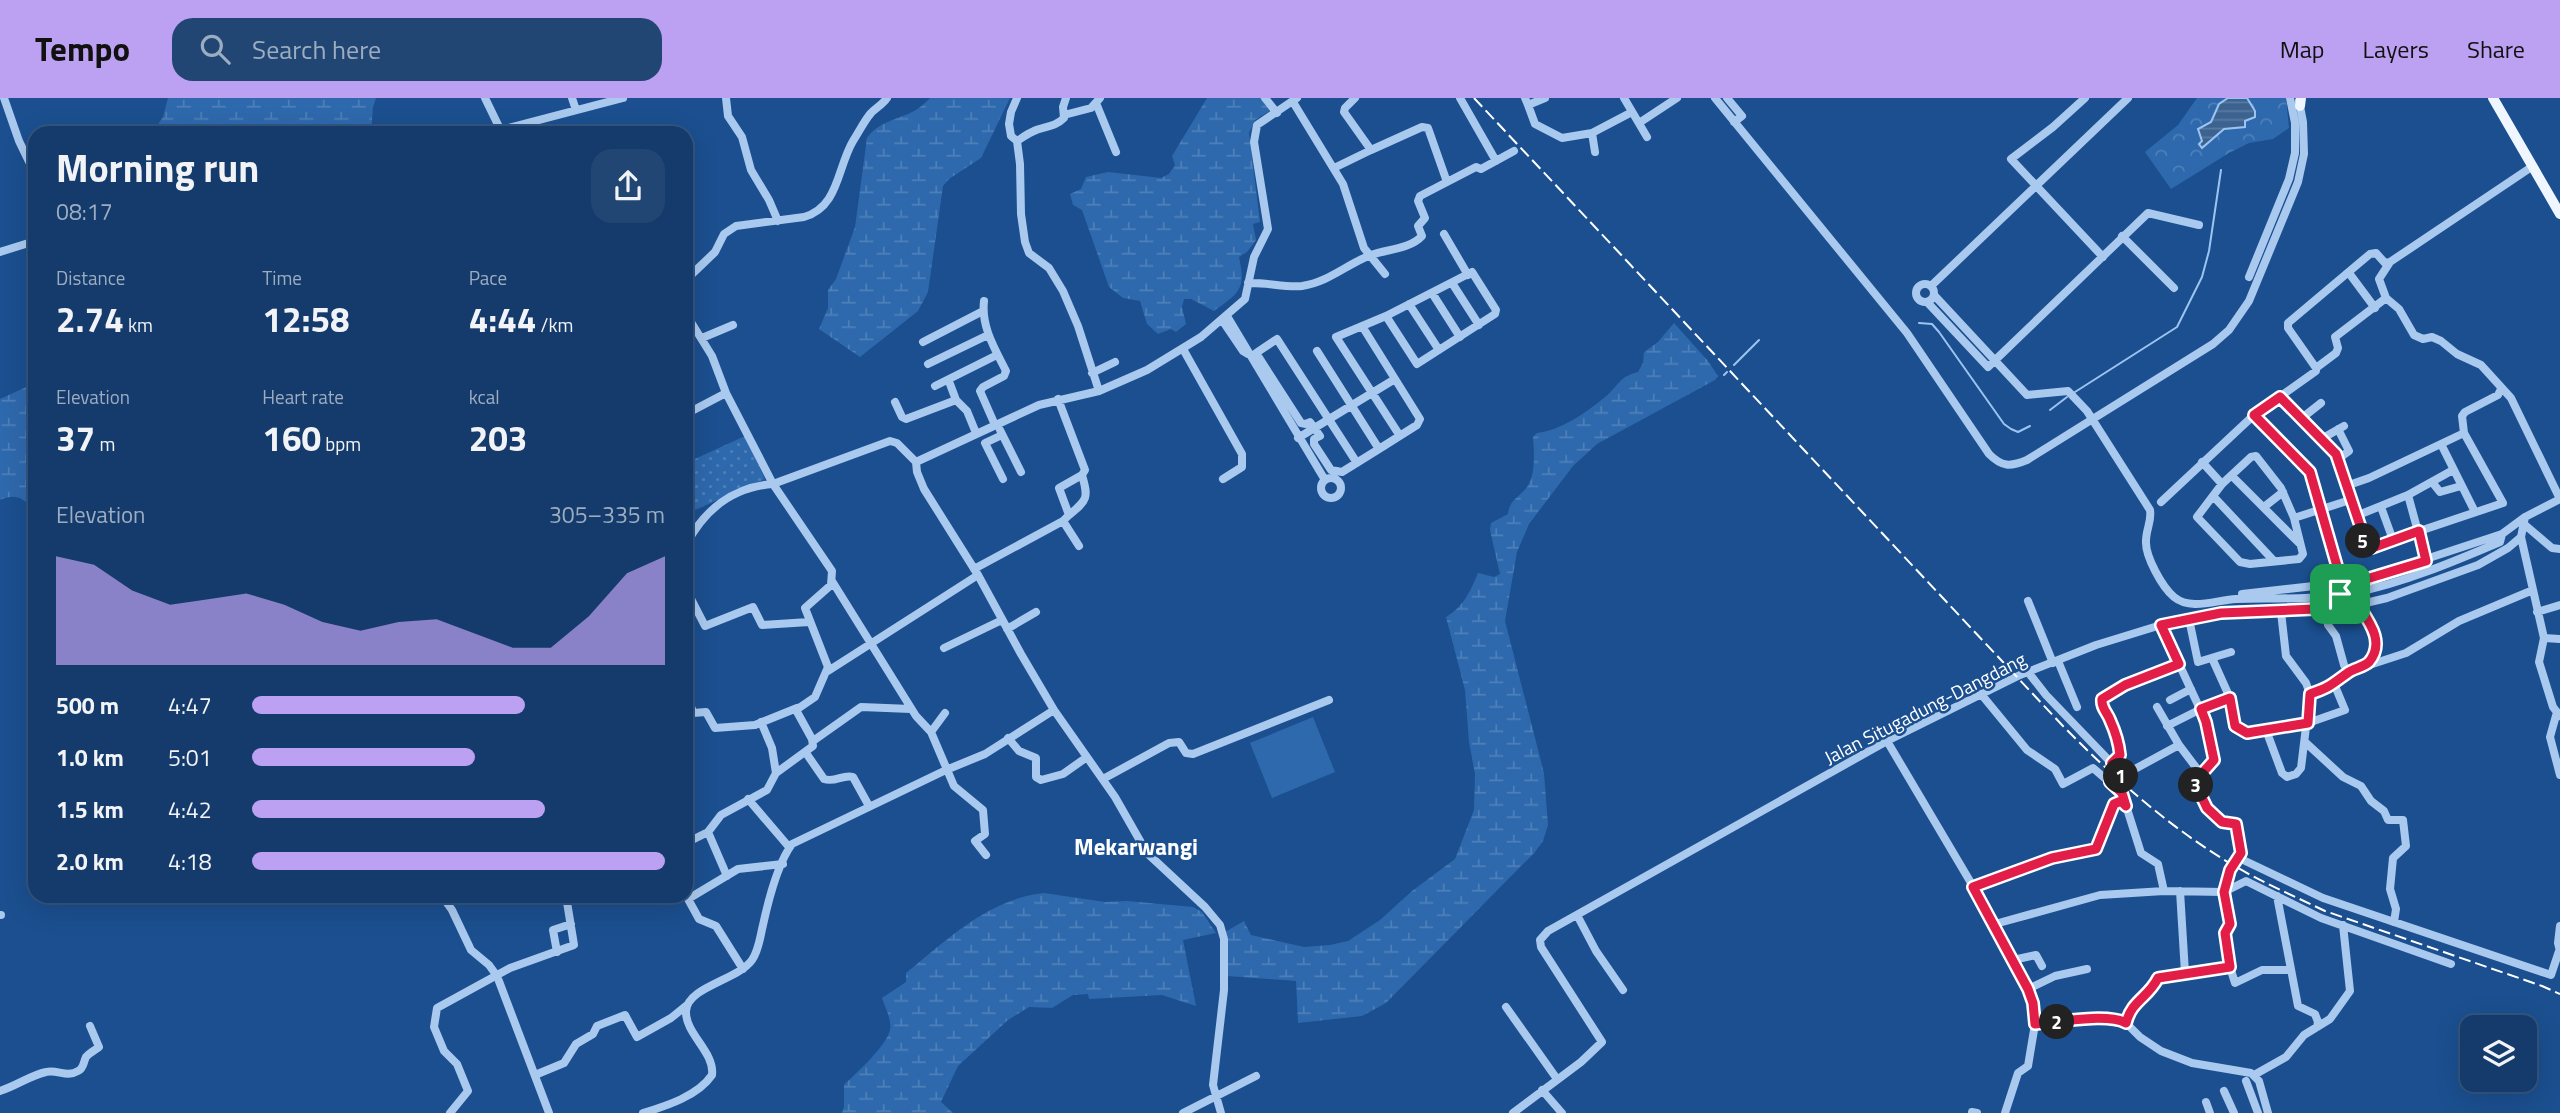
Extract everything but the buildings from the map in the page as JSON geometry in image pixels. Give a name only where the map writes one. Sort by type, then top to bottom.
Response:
[{"type":"main road","points":[[2493,98],[2560,214]]},
{"type":"street","points":[[4,98],[28,160]]},
{"type":"street","points":[[485,98],[499,126]]},
{"type":"street","points":[[572,98],[576,110]]},
{"type":"street","points":[[522,126],[623,98]]},
{"type":"street","points":[[726,98],[728,116],[742,137],[751,170],[778,221]]},
{"type":"street","points":[[693,273],[715,252],[729,230],[736,226],[810,216],[831,198],[851,144],[871,113],[887,98]]},
{"type":"street","points":[[1017,98],[1011,110],[1009,124],[1012,136],[1017,141],[1026,246],[1031,255],[1049,268],[1063,291],[1078,326],[1099,391]]},
{"type":"street","points":[[1017,141],[1034,131],[1061,122],[1066,98]]},
{"type":"street","points":[[1265,98],[1278,113]]},
{"type":"street","points":[[1355,98],[1345,108],[1344,113],[1371,150]]},
{"type":"street","points":[[1460,98],[1496,161]]},
{"type":"street","points":[[1545,98],[1526,102],[1535,124],[1562,138],[1592,133],[1632,112]]},
{"type":"street","points":[[1624,98],[1647,137]]},
{"type":"street","points":[[1639,123],[1677,98]]},
{"type":"street","points":[[1715,98],[1900,323],[1989,454],[2000,464],[2009,466],[2027,460],[2213,345],[2229,330],[2249,301],[2289,179],[2295,153],[2295,123],[2290,98]]},
{"type":"street","points":[[1727,98],[1742,116],[1734,122]]},
{"type":"street","points":[[2085,98],[2011,159],[2104,257]]},
{"type":"street","points":[[2128,98],[1931,285],[1931,298],[1988,367],[2148,214],[2199,225]]},
{"type":"street","points":[[1064,116],[1091,108],[1098,100],[1116,152]]},
{"type":"street","points":[[916,462],[1028,409],[1058,399],[1099,391],[1131,378],[1183,349],[1225,318],[1247,296],[1254,257],[1268,229],[1254,142],[1255,129],[1295,100],[1343,184],[1355,226],[1369,256],[1385,274]]},
{"type":"street","points":[[2249,278],[2280,210],[2298,182],[2304,154],[2300,101]]},
{"type":"street","points":[[1334,168],[1422,127],[1427,128],[1447,182]]},
{"type":"street","points":[[1592,133],[1595,152]]},
{"type":"street","points":[[1248,283],[1266,282],[1296,287],[1312,284],[1369,256],[1416,242],[1422,236],[1418,226],[1425,218],[1418,201],[1420,196],[1514,151]]},
{"type":"street","points":[[2238,596],[2340,594],[2426,572],[2500,541],[2560,499],[2511,398],[2481,365],[2458,354],[2441,341],[2414,335],[2399,309],[2386,298],[2379,279],[2390,262],[2533,166]]},
{"type":"street","points":[[1444,234],[1468,275]]},
{"type":"street","points":[[2122,236],[2174,288]]},
{"type":"street","points":[[0,252],[28,243]]},
{"type":"street","points":[[2316,368],[2287,326],[2373,253],[2385,262],[2390,262]]},
{"type":"street","points":[[1387,316],[1417,364],[1479,325],[1495,314],[1496,310],[1472,272],[1387,316],[1336,337],[1400,436]]},
{"type":"street","points":[[2348,273],[2375,308]]},
{"type":"street","points":[[1452,283],[1479,325]]},
{"type":"street","points":[[1931,285],[1923,284],[1916,290],[1919,300],[1931,298]]},
{"type":"street","points":[[1432,293],[1460,337]]},
{"type":"street","points":[[2161,502],[2254,415],[2316,371],[2316,368],[2336,353],[2338,348],[2335,338],[2386,298]]},
{"type":"street","points":[[1409,304],[1439,350]]},
{"type":"street","points":[[923,342],[983,306],[988,335],[1006,371],[980,391],[1021,472]]},
{"type":"street","points":[[1225,318],[1325,480]]},
{"type":"street","points":[[693,323],[712,356],[726,393],[773,484],[830,565],[832,581],[911,709],[922,725],[931,732],[956,788],[983,810],[985,832],[975,841],[986,855]]},
{"type":"street","points":[[702,338],[733,325]]},
{"type":"street","points":[[1357,463],[1277,339],[1256,353],[1301,423],[1310,422],[1316,428],[1320,436],[1314,439],[1314,444],[1331,470],[1342,472],[1357,463],[1417,425],[1420,419],[1362,326]]},
{"type":"street","points":[[928,364],[988,335]]},
{"type":"street","points":[[1183,349],[1242,454],[1242,467],[1223,479]]},
{"type":"street","points":[[1317,351],[1379,449]]},
{"type":"street","points":[[934,386],[997,355]]},
{"type":"street","points":[[1994,361],[2027,395],[2068,391],[2092,419],[2150,510],[2146,552],[2171,595],[2180,601],[2194,604],[2360,581],[2500,541]]},
{"type":"street","points":[[1092,373],[1115,362]]},
{"type":"street","points":[[1300,440],[1395,379]]},
{"type":"street","points":[[950,384],[956,400],[967,411],[976,433]]},
{"type":"street","points":[[2280,397],[2323,438],[2338,459],[2364,544],[2369,548],[2503,503],[2464,433],[2462,416],[2498,395],[2501,389]]},
{"type":"street","points":[[693,410],[726,393]]},
{"type":"street","points":[[1058,399],[1085,468],[1082,475],[1059,488],[1069,511],[1065,519]]},
{"type":"street","points":[[895,402],[906,419],[956,400]]},
{"type":"street","points":[[2302,418],[2321,403]]},
{"type":"street","points":[[2254,415],[2307,468],[2340,583],[2339,608]]},
{"type":"street","points":[[2323,438],[2341,427],[2350,452],[2338,459]]},
{"type":"street","points":[[2346,486],[2369,478],[2464,433]]},
{"type":"street","points":[[1002,435],[985,443],[1003,479]]},
{"type":"street","points":[[693,533],[717,504],[746,489],[773,484],[890,442],[897,443],[916,462],[924,489],[976,572],[1055,710],[1103,779],[1147,853],[1217,919],[1223,931],[1224,990],[1214,1076],[1215,1096],[1221,1113]]},
{"type":"street","points":[[2441,444],[2475,512]]},
{"type":"street","points":[[2256,456],[2283,492],[2294,518],[2303,554],[2301,558],[2250,564],[2239,562],[2198,520],[2197,515],[2222,484],[2251,457],[2256,456]]},
{"type":"street","points":[[2202,462],[2222,484]]},
{"type":"street","points":[[2356,516],[2408,495],[2453,470]]},
{"type":"street","points":[[693,711],[706,712],[715,728],[761,722],[812,701],[828,671],[976,572],[1065,519],[1084,502],[1088,494],[1082,475]]},
{"type":"street","points":[[2232,476],[2299,543]]},
{"type":"street","points":[[2432,482],[2440,492],[2460,486]]},
{"type":"street","points":[[2264,507],[2283,492]]},
{"type":"street","points":[[2408,495],[2426,561]]},
{"type":"street","points":[[2213,496],[2274,561]]},
{"type":"street","points":[[2294,518],[2350,500]]},
{"type":"street","points":[[2381,507],[2393,540]]},
{"type":"street","points":[[1065,519],[1079,546]]},
{"type":"street","points":[[2525,521],[2521,537],[2544,638],[2539,662],[2558,714],[2550,737],[2560,775]]},
{"type":"street","points":[[2525,521],[2552,548],[2560,550]]},
{"type":"street","name":"Jalan Situgadung-Dangdang","points":[[1513,1113],[1602,1042],[1541,947],[1540,940],[1544,934],[1577,915],[1887,741],[2028,672],[2096,645],[2189,619],[2221,613],[2359,606],[2446,577],[2500,541],[2521,537]]},
{"type":"street","points":[[828,671],[805,607],[827,589],[832,581]]},
{"type":"street","points":[[2310,694],[2333,686],[2351,671],[2406,653],[2459,621],[2533,590]]},
{"type":"street","points":[[2028,601],[2077,707]]},
{"type":"street","points":[[693,603],[705,626],[753,607],[762,625],[809,622]]},
{"type":"street","points":[[2538,612],[2560,605]]},
{"type":"street","points":[[2359,606],[2370,623],[2377,644],[2367,664]]},
{"type":"street","points":[[2325,609],[2328,625],[2336,636],[2346,670],[2351,671]]},
{"type":"street","points":[[1007,629],[1035,612]]},
{"type":"street","points":[[2266,730],[2282,773],[2287,777],[2296,774],[2301,768],[2310,694],[2306,683],[2286,656],[2281,612]]},
{"type":"street","points":[[2189,619],[2198,662],[2231,652]]},
{"type":"street","points":[[944,648],[1002,620]]},
{"type":"street","points":[[2161,625],[2206,722],[2214,760],[2201,774],[2196,785],[2207,808],[2222,822],[2236,824],[2239,858],[2230,870],[2224,892],[2230,924],[2225,933],[2235,983],[2262,970],[2291,970]]},
{"type":"street","points":[[2544,638],[2560,639]]},
{"type":"street","points":[[2212,658],[2230,698],[2235,726],[2247,733],[2308,723],[2345,710],[2338,691],[2333,686]]},
{"type":"street","points":[[2112,763],[2120,755],[2111,722],[2101,704],[2102,699],[2125,685],[2179,664]]},
{"type":"street","points":[[2028,672],[2046,695],[2123,775]]},
{"type":"street","points":[[2548,690],[2560,688]]},
{"type":"street","points":[[2170,700],[2191,689]]},
{"type":"street","points":[[1980,694],[2026,750],[2055,769],[2063,783],[2093,768],[2122,793],[2141,853],[2160,867],[2164,891]]},
{"type":"street","points":[[2168,726],[2230,698]]},
{"type":"street","points":[[1103,779],[1168,743],[1179,743],[1186,753],[1193,754],[1329,700]]},
{"type":"street","points":[[813,741],[861,707],[911,709]]},
{"type":"street","points":[[2157,707],[2179,745],[2201,774]]},
{"type":"street","points":[[693,840],[708,832],[716,818],[766,790],[776,773],[813,746],[797,708]]},
{"type":"street","points":[[535,1075],[564,1063],[576,1044],[593,1034],[597,1026],[625,1015],[637,1037],[671,1018],[705,988],[743,969],[758,947],[767,909],[789,847],[795,841],[821,831],[946,769],[985,754],[1055,710]]},
{"type":"street","points":[[931,732],[945,713]]},
{"type":"street","points":[[761,722],[772,748],[776,773]]},
{"type":"street","points":[[1008,738],[1019,751],[1036,758],[1036,776],[1040,779],[1063,774],[1087,757]]},
{"type":"street","points":[[1887,741],[1995,924],[2033,1003],[2035,1024],[2028,1066],[2018,1073],[2005,1113]]},
{"type":"street","points":[[2305,742],[2343,777],[2361,786],[2371,801],[2384,811],[2388,820],[2403,820],[2406,846],[2393,858],[2390,889],[2396,909],[2394,922]]},
{"type":"street","points":[[2110,782],[2179,745]]},
{"type":"street","points":[[806,753],[824,779],[835,781],[847,776],[853,777],[869,806]]},
{"type":"street","points":[[748,799],[789,847]]},
{"type":"street","points":[[1973,887],[2052,858],[2096,849],[2114,804],[2121,801],[2126,806]]},
{"type":"street","points":[[708,832],[727,876]]},
{"type":"street","points":[[2239,858],[2323,898],[2552,975],[2559,951],[2560,926]]},
{"type":"street","points":[[693,896],[738,869],[783,864]]},
{"type":"street","points":[[1995,924],[2087,897],[2119,892],[2224,892],[2246,881],[2321,918],[2451,964]]},
{"type":"street","points":[[2180,891],[2185,973]]},
{"type":"street","points":[[2277,896],[2298,1006],[2315,1014],[2318,1018],[2316,1027]]},
{"type":"street","points":[[448,903],[471,950],[489,965],[497,976],[549,1113]]},
{"type":"street","points":[[450,1113],[468,1091],[457,1064],[444,1051],[434,1027],[436,1008],[510,968],[574,945],[568,903]]},
{"type":"street","points":[[690,903],[698,918],[716,926],[743,969]]},
{"type":"street","points":[[1577,915],[1596,951],[1623,990]]},
{"type":"street","points":[[557,952],[552,930],[571,924]]},
{"type":"street","points":[[2254,1075],[2286,1057],[2300,1038],[2330,1019],[2351,988],[2343,925]]},
{"type":"street","points":[[2013,961],[2036,955],[2042,966]]},
{"type":"street","points":[[2126,1023],[2133,1006],[2151,992],[2158,978],[2230,967]]},
{"type":"street","points":[[2028,989],[2054,975],[2087,969]]},
{"type":"street","points":[[643,1113],[681,1098],[706,1083],[712,1075],[709,1061],[686,1014],[689,1002]]},
{"type":"street","points":[[1506,1007],[1557,1079]]},
{"type":"street","points":[[2035,1024],[2119,1019],[2147,1042],[2173,1056],[2192,1063],[2232,1068],[2254,1075],[2259,1081],[2268,1113]]},
{"type":"street","points":[[0,1091],[41,1073],[50,1071],[67,1074],[78,1071],[87,1056],[99,1047],[90,1026]]},
{"type":"street","points":[[1183,1113],[1256,1076]]},
{"type":"street","points":[[2246,1082],[2258,1113]]},
{"type":"street","points":[[1542,1090],[1562,1113]]},
{"type":"street","points":[[2224,1091],[2234,1113]]},
{"type":"street","points":[[2206,1102],[2210,1113]]},
{"type":"green space","points":[[168,98],[376,98],[372,126],[157,126],[163,117]]},
{"type":"green space","points":[[930,98],[1010,98],[981,158],[943,186],[928,292],[918,311],[860,357],[819,329],[828,308],[828,290],[836,279],[855,227],[867,138],[882,125],[915,111]]},
{"type":"green space","points":[[1207,98],[1263,98],[1271,110],[1255,120],[1249,133],[1260,222],[1253,224],[1256,240],[1247,252],[1239,257],[1242,276],[1235,294],[1214,311],[1191,299],[1184,299],[1182,307],[1186,324],[1176,332],[1171,329],[1158,334],[1147,324],[1140,301],[1123,298],[1109,287],[1082,210],[1073,205],[1070,194],[1081,189],[1086,177],[1108,172],[1161,178],[1169,174],[1175,165],[1172,156]]},
{"type":"green space","points":[[2197,98],[2286,98],[2289,128],[2273,139],[2249,143],[2229,153],[2171,189],[2145,152],[2178,125]]},
{"type":"green space","points":[[1674,323],[1718,376],[1597,444],[1573,466],[1529,524],[1517,552],[1505,621],[1544,773],[1548,825],[1543,841],[1386,1003],[1362,1016],[1298,1023],[1296,981],[1227,976],[1225,932],[1244,921],[1251,935],[1304,947],[1348,941],[1380,920],[1412,891],[1455,859],[1474,810],[1475,774],[1469,742],[1465,690],[1446,617],[1466,598],[1478,573],[1494,577],[1500,574],[1490,530],[1491,523],[1508,514],[1513,502],[1530,482],[1534,463],[1533,437],[1581,415],[1604,398],[1622,379],[1638,372],[1643,363],[1644,352],[1658,342]]},
{"type":"green space","points":[[28,386],[28,504],[16,497],[0,500],[0,399]]},
{"type":"green space","points":[[745,436],[765,479],[693,511],[693,460]]},
{"type":"green space","points":[[1313,717],[1335,772],[1272,798],[1250,743]]},
{"type":"green space","points":[[1044,893],[1105,902],[1127,901],[1193,907],[1202,912],[1216,933],[1183,940],[1196,1006],[1162,995],[1089,999],[1088,994],[1073,995],[1052,1008],[1029,1007],[1008,1020],[958,1066],[941,1102],[953,1113],[842,1113],[844,1085],[877,1052],[890,1030],[882,998],[906,982],[906,973],[970,922],[1005,903]]},
{"type":"shaded area","points":[[2228,98],[2247,98],[2255,111],[2255,117],[2245,121],[2245,127],[2224,129],[2202,148],[2199,144],[2202,141],[2198,129],[2211,122],[2219,104]]},
{"type":"waterway","points":[[2075,392],[2177,327],[2202,277],[2209,251],[2221,170]]},
{"type":"waterway","points":[[1919,323],[1932,324],[1939,332],[2004,424],[2018,432],[2030,426]]},
{"type":"waterway","points":[[1734,365],[1759,340]]},
{"type":"waterway","points":[[1724,375],[1727,372]]},
{"type":"waterway","points":[[2050,410],[2067,397]]},
{"type":"railway","points":[[1474,98],[2062,725],[2145,802],[2190,837],[2238,868],[2325,911],[2560,994]]},
{"type":"district","name":"Mekarwangi","points":[[1136,847]]},
{"type":"route","points":[[2340,594],[2339,608],[2221,613],[2161,625],[2179,664],[2125,685],[2101,700],[2119,749],[2120,755],[2112,763],[2123,775],[2110,782],[2122,793],[2126,806],[2121,801],[2114,804],[2098,847],[2052,858],[1973,887],[2028,989],[2033,1003],[2035,1024],[2104,1019],[2119,1019],[2126,1023],[2129,1011],[2137,1001],[2151,992],[2158,978],[2230,967],[2225,933],[2230,924],[2224,892],[2230,870],[2241,853],[2236,824],[2222,822],[2207,808],[2196,785],[2197,779],[2214,760],[2201,709],[2230,698],[2235,726],[2247,733],[2308,723],[2310,694],[2333,686],[2351,671],[2367,664],[2375,651],[2377,644],[2374,633],[2359,606],[2339,608],[2339,573],[2310,472],[2254,415],[2280,397],[2336,454],[2364,544],[2372,548],[2419,531],[2426,561],[2360,581],[2340,583],[2340,594]]}]
